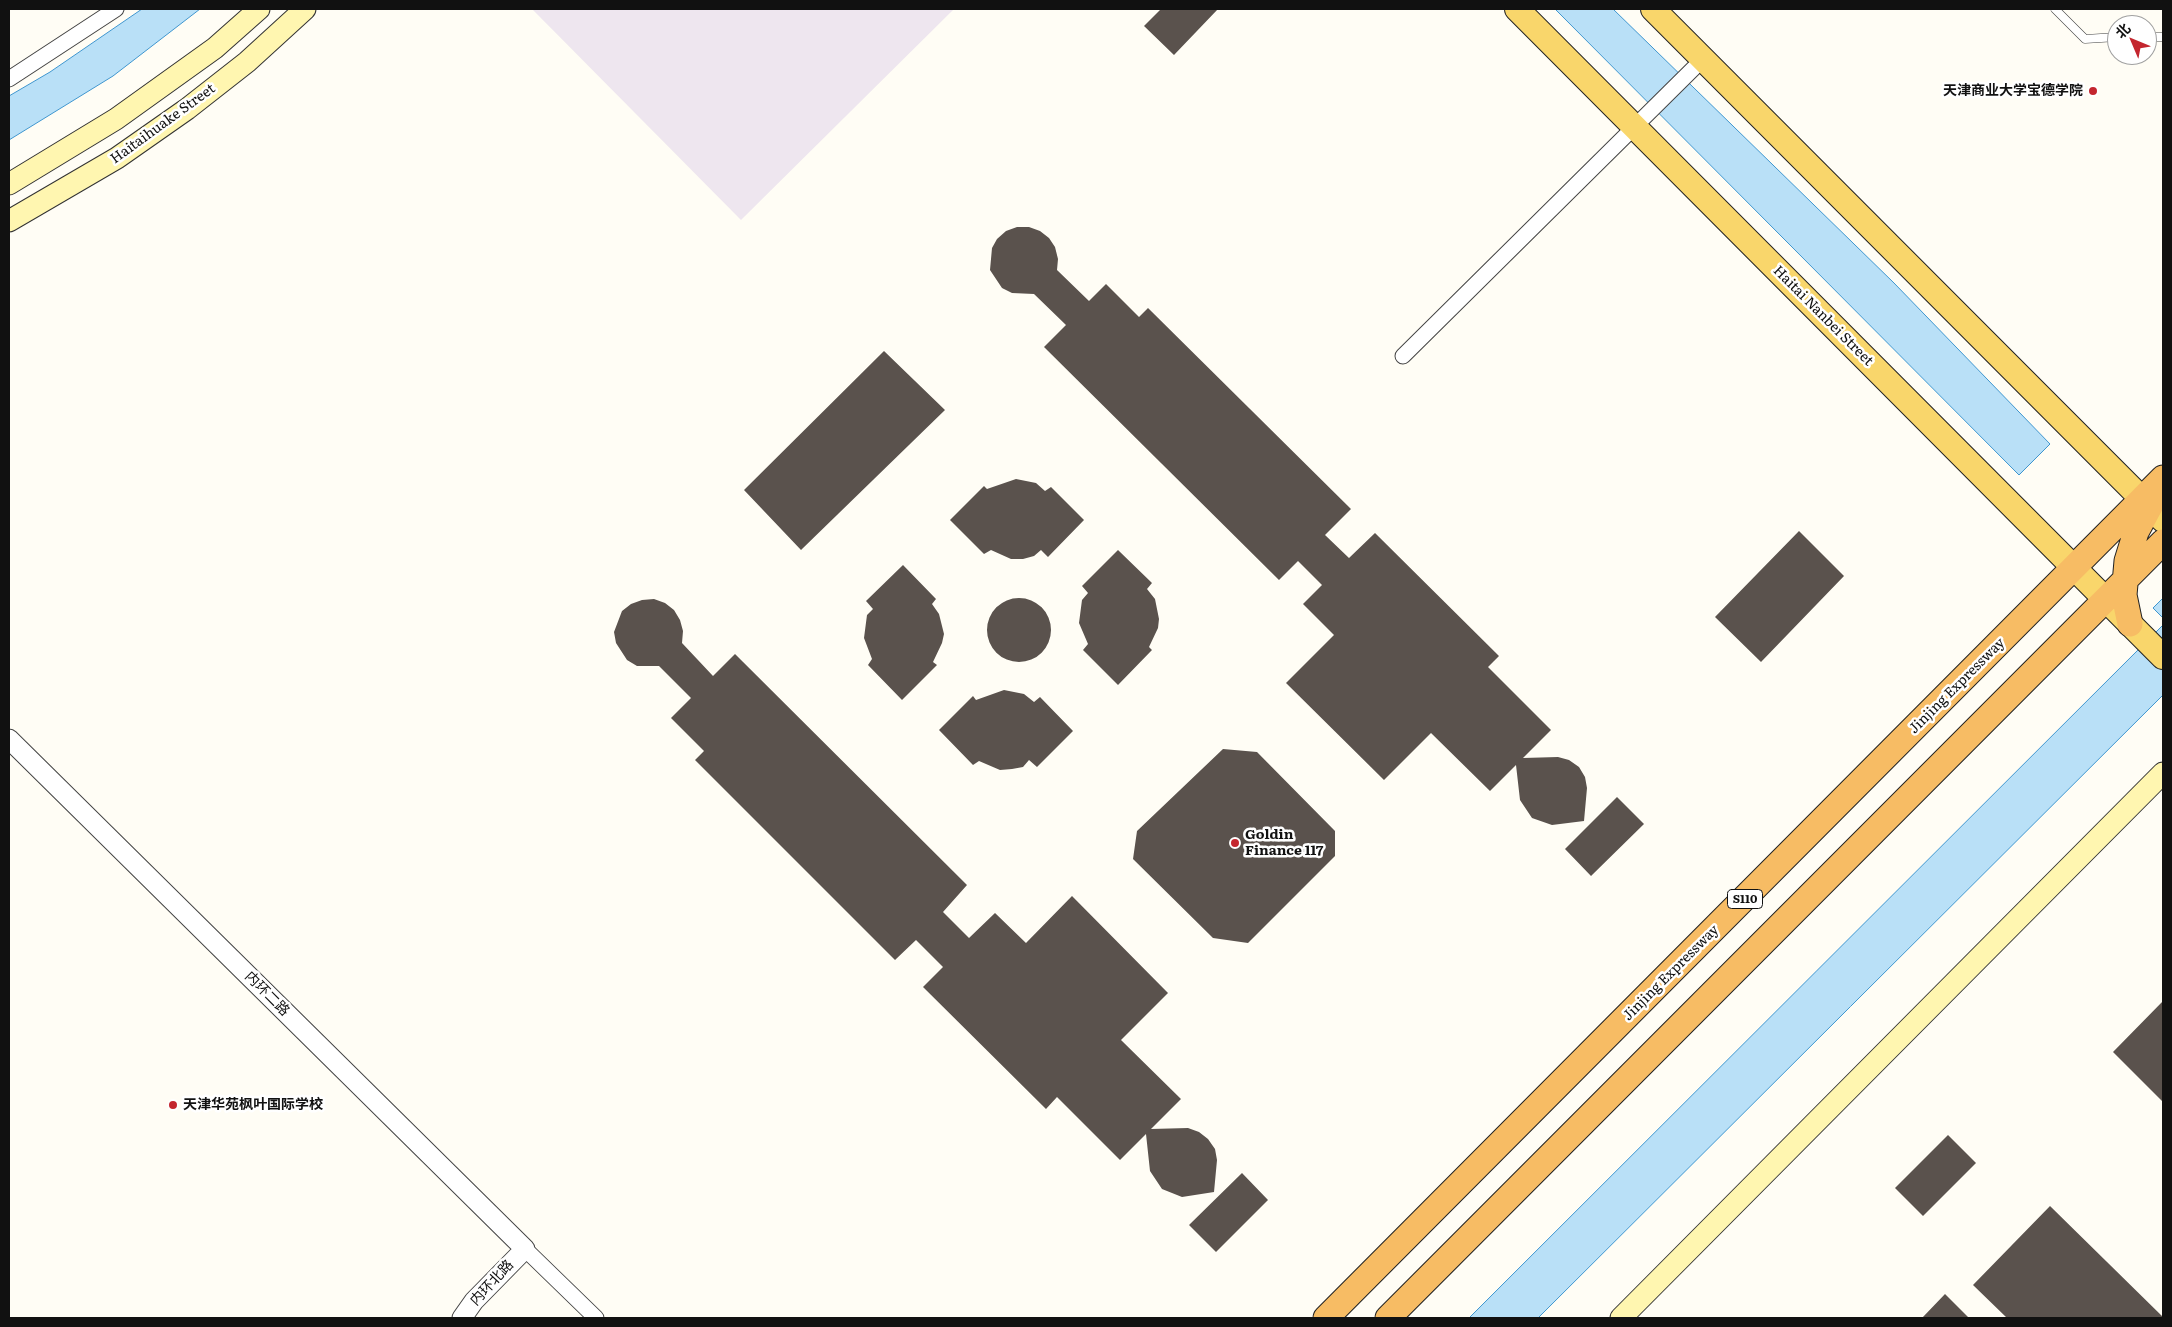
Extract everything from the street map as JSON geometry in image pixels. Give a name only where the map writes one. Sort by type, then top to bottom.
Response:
[{"type":"highway","name":"Jinjing Expressway","points":[[1326,1318],[2075,569],[2152,508],[2163,478]]},
{"type":"highway","points":[[2130,624],[2125,608],[2124,581],[2131,546],[2163,484]]},
{"type":"highway","points":[[1388,1318],[2163,542]]},
{"type":"main road","points":[[9,184],[116,119],[215,48],[259,9]]},
{"type":"main road","name":"Haitaihuake Street","points":[[9,221],[117,158],[187,109],[247,62],[305,9]]},
{"type":"main road","name":"Haitai Nanbei Street","points":[[1517,9],[1641,121],[2075,569],[2163,657]]},
{"type":"main road","points":[[1652,9],[1697,64],[2152,508]]},
{"type":"main road","points":[[1621,1318],[2163,773]]},
{"type":"street","points":[[9,79],[116,9]]},
{"type":"street","points":[[1402,356],[1697,64]]},
{"type":"street","name":"内环二路","points":[[9,739],[525,1249]]},
{"type":"street","points":[[525,1249],[596,1318]]},
{"type":"street","name":"内环北路","points":[[462,1318],[474,1301],[525,1249]]},
{"type":"lane","points":[[2055,9],[2085,39],[2107,38]]},
{"type":"shaded area","points":[[532,9],[954,9],[741,220]]},
{"type":"water","points":[[142,9],[200,9],[113,76],[9,140],[9,96],[50,72]]},
{"type":"water","points":[[1555,9],[1613,9],[1894,283],[2050,444],[2019,475]]},
{"type":"water","points":[[2163,598],[2163,618],[2153,608]]},
{"type":"water","points":[[2163,625],[2163,695],[1538,1318],[1469,1318]]},
{"type":"building","points":[[1161,9],[1218,9],[1174,55],[1144,26]]},
{"type":"building","points":[[1017,227],[1029,227],[1040,231],[1049,238],[1055,247],[1058,259],[1057,270],[1089,301],[1106,284],[1139,317],[1148,308],[1351,509],[1325,535],[1349,558],[1375,533],[1499,656],[1488,667],[1551,730],[1523,758],[1558,757],[1569,760],[1579,767],[1585,777],[1587,788],[1584,821],[1552,825],[1532,818],[1520,800],[1516,765],[1490,791],[1431,733],[1384,780],[1286,683],[1334,635],[1303,604],[1322,585],[1298,561],[1279,580],[1044,347],[1066,325],[1034,294],[1012,293],[1002,288],[990,270],[992,248],[997,239],[1006,231]]},
{"type":"building","points":[[884,351],[945,410],[801,550],[744,490]]},
{"type":"building","points":[[1016,479],[1036,483],[1045,491],[1051,487],[1084,520],[1048,557],[1041,550],[1034,556],[1023,559],[1011,559],[991,550],[984,554],[950,520],[984,486],[987,489]]},
{"type":"building","points":[[1799,531],[1844,576],[1761,662],[1715,617]]},
{"type":"building","points":[[1118,550],[1152,583],[1147,589],[1155,599],[1159,619],[1158,628],[1149,647],[1152,650],[1118,685],[1083,650],[1088,644],[1079,623],[1082,600],[1088,593],[1082,586]]},
{"type":"building","points":[[903,565],[936,599],[932,604],[939,614],[944,634],[933,662],[937,665],[902,700],[868,665],[872,659],[864,638],[867,615],[873,609],[866,601]]},
{"type":"building","points":[[1019,598],[1031,601],[1042,607],[1048,618],[1051,630],[1048,642],[1042,653],[1031,659],[1019,662],[1007,659],[996,653],[990,642],[987,630],[990,618],[996,607],[1007,601]]},
{"type":"building","points":[[654,599],[665,603],[674,610],[680,620],[683,631],[682,643],[713,676],[735,654],[967,885],[943,912],[969,938],[995,913],[1026,943],[1072,896],[1168,993],[1121,1040],[1181,1099],[1151,1129],[1188,1128],[1199,1132],[1208,1139],[1215,1149],[1217,1160],[1214,1192],[1182,1197],[1162,1189],[1150,1171],[1146,1134],[1120,1160],[1057,1097],[1046,1109],[923,987],[943,967],[916,940],[895,960],[695,760],[704,751],[671,718],[691,698],[659,666],[637,666],[627,660],[616,643],[614,632],[622,611],[631,604],[642,600]]},
{"type":"building","points":[[1004,690],[1024,694],[1034,702],[1040,697],[1073,731],[1037,767],[1029,760],[1023,767],[1012,769],[1000,770],[979,761],[973,765],[939,730],[973,696],[976,700]]},
{"type":"building","name":"Goldin Finance 117","points":[[1223,749],[1257,752],[1335,831],[1335,856],[1248,943],[1213,938],[1133,859],[1137,831]]},
{"type":"building","points":[[1617,797],[1644,824],[1591,876],[1565,849]]},
{"type":"building","points":[[2163,1001],[2163,1102],[2113,1052]]},
{"type":"building","points":[[1948,1135],[1976,1163],[1923,1216],[1895,1188]]},
{"type":"building","points":[[1242,1173],[1268,1200],[1216,1252],[1189,1225]]},
{"type":"building","points":[[2050,1206],[2163,1318],[2007,1318],[1973,1285]]},
{"type":"building","points":[[1945,1294],[1969,1318],[1922,1318]]},
{"type":"place","name":"天津商业大学宝德学院","points":[[2093,91]]},
{"type":"place","name":"Goldin Finance 117","points":[[1235,843]]},
{"type":"place","name":"天津华苑枫叶国际学校","points":[[173,1105]]}]
